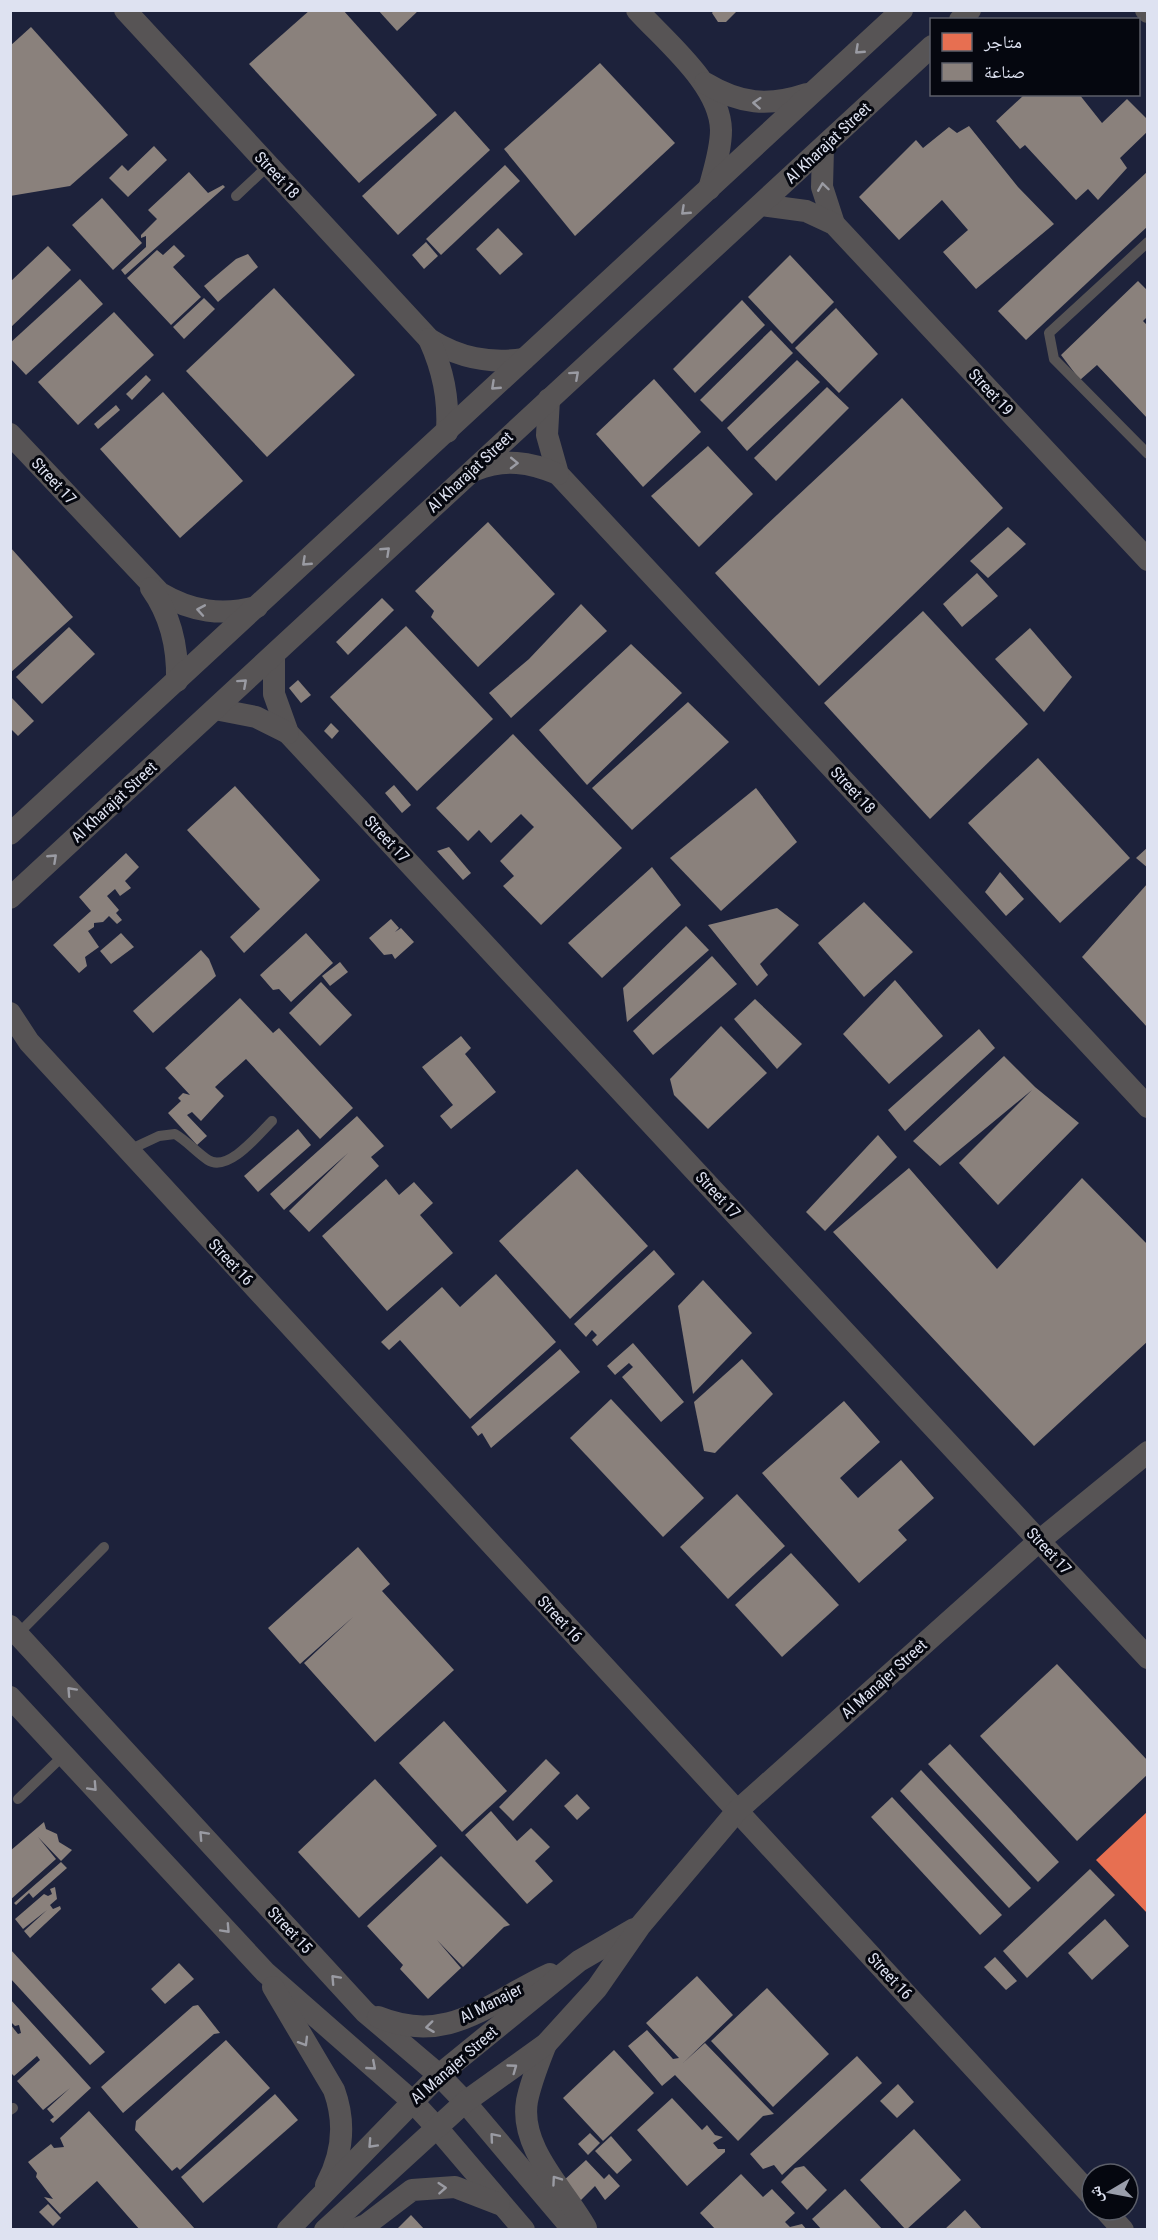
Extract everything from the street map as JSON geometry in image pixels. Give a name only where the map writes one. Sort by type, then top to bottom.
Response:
[{"type":"street","name":"Street 18","points":[[125,10],[429,339],[458,355],[474,359],[507,362],[524,359]]},
{"type":"street","points":[[637,10],[703,82],[715,103],[721,130],[709,189]]},
{"type":"street","points":[[10,834],[902,10]]},
{"type":"street","name":"Al Kharajat Street","points":[[10,898],[930,48]]},
{"type":"street","points":[[703,82],[727,96],[757,103],[777,103],[814,91]]},
{"type":"street","name":"Street 19","points":[[823,148],[822,187],[834,224]]},
{"type":"street","name":"Street 19","points":[[761,205],[806,211],[834,224],[1148,560]]},
{"type":"street","name":"Street 18","points":[[429,339],[437,357],[447,394],[447,432]]},
{"type":"street","name":"Street 18","points":[[549,399],[547,435],[558,474],[1148,1107]]},
{"type":"street","name":"Street 17","points":[[10,434],[147,582],[160,593],[191,608],[225,613],[259,606]]},
{"type":"street","name":"Street 18","points":[[470,472],[484,466],[515,462],[529,464],[558,474]]},
{"type":"street","name":"Street 17","points":[[147,582],[157,596],[171,628],[176,646],[177,681]]},
{"type":"street","name":"Street 17","points":[[274,655],[274,694],[288,733]]},
{"type":"street","name":"Street 17","points":[[214,709],[256,717],[288,733],[1148,1658]]},
{"type":"street","name":"Street 16","points":[[10,1013],[20,1037],[129,1150],[1080,2183]]},
{"type":"street","name":"Al Manajer Street","points":[[325,2229],[465,2102],[546,2044],[597,1988],[640,1926],[737,1811],[1039,1541],[1148,1452]]},
{"type":"street","name":"Street 15","points":[[14,1630],[365,2012],[439,2075],[465,2102],[573,2229]]},
{"type":"street","points":[[10,1698],[266,1972],[412,2101],[524,2229]]},
{"type":"street","name":"Al Manajer Street","points":[[288,2229],[313,2207],[439,2075],[579,1961],[640,1926]]},
{"type":"street","name":"Al Manajer","points":[[365,2012],[409,2027],[438,2026],[474,2014],[522,1987],[579,1961]]},
{"type":"street","points":[[266,1972],[300,2037],[334,2090],[339,2105],[343,2126],[340,2145],[329,2179],[313,2207]]},
{"type":"street","points":[[546,2044],[527,2103],[527,2123],[542,2161],[587,2229]]},
{"type":"street","points":[[354,2229],[366,2225],[412,2190],[455,2187],[502,2205]]},
{"type":"lane","points":[[236,195],[268,166]]},
{"type":"lane","points":[[1145,248],[1049,333],[1054,359],[1148,454]]},
{"type":"lane","points":[[129,1150],[159,1136],[175,1134],[210,1162],[224,1162],[238,1155],[272,1122]]},
{"type":"lane","points":[[14,1630],[104,1547]]},
{"type":"lane","points":[[18,1799],[64,1755]]},
{"type":"shaded area","points":[[11,11],[1147,11],[1147,2229],[11,2229]]},
{"type":"building: متاجر","points":[[1148,1811],[1148,1914],[1096,1860]]},
{"type":"building: صناعة","points":[[310,10],[343,10],[437,115],[359,183],[249,64]]},
{"type":"building: صناعة","points":[[378,10],[419,10],[397,31]]},
{"type":"building: صناعة","points":[[714,10],[738,10],[726,22],[718,22],[712,13]]},
{"type":"building: صناعة","points":[[31,27],[128,135],[70,186],[10,196],[10,46]]},
{"type":"building: صناعة","points":[[600,63],[675,143],[575,236],[504,149]]},
{"type":"building: صناعة","points":[[1023,96],[1081,96],[1102,123],[1127,99],[1148,120],[1148,131],[1120,158],[1127,168],[1098,200],[1088,189],[1076,200],[1025,145],[1020,149],[996,121]]},
{"type":"building: صناعة","points":[[455,111],[490,150],[398,235],[362,196]]},
{"type":"building: صناعة","points":[[969,126],[1018,187],[1054,224],[976,289],[943,252],[968,230],[942,200],[899,240],[859,197],[916,140],[923,148],[949,127],[957,133]]},
{"type":"building: صناعة","points":[[154,146],[167,160],[128,197],[109,178],[122,165],[128,171]]},
{"type":"building: صناعة","points":[[505,165],[520,181],[441,255],[426,239]]},
{"type":"building: صناعة","points":[[1148,171],[1148,226],[1026,340],[998,311]]},
{"type":"building: صناعة","points":[[189,172],[208,193],[223,185],[225,187],[125,275],[121,270],[146,247],[146,236],[141,238],[141,235],[157,219],[148,210]]},
{"type":"building: صناعة","points":[[102,198],[142,243],[113,270],[72,225]]},
{"type":"building: صناعة","points":[[498,228],[523,254],[500,275],[476,249]]},
{"type":"building: صناعة","points":[[426,242],[438,256],[424,269],[412,255]]},
{"type":"building: صناعة","points":[[174,245],[185,256],[173,267],[201,297],[171,325],[127,278],[157,250],[163,255]]},
{"type":"building: صناعة","points":[[48,246],[71,270],[10,328],[10,282]]},
{"type":"building: صناعة","points":[[248,254],[258,267],[218,302],[204,286],[236,259]]},
{"type":"building: صناعة","points":[[790,255],[834,302],[792,344],[748,297]]},
{"type":"building: صناعة","points":[[80,279],[103,304],[26,375],[10,358],[10,343]]},
{"type":"building: صناعة","points":[[1138,281],[1148,291],[1148,316],[1143,321],[1148,326],[1148,419],[1097,365],[1080,380],[1061,355]]},
{"type":"building: صناعة","points":[[274,288],[355,375],[267,457],[186,371]]},
{"type":"building: صناعة","points":[[204,298],[215,309],[184,339],[173,327]]},
{"type":"building: صناعة","points":[[742,300],[765,325],[695,393],[673,369]]},
{"type":"building: صناعة","points":[[836,308],[878,354],[839,393],[795,348]]},
{"type":"building: صناعة","points":[[114,312],[154,355],[78,425],[38,382]]},
{"type":"building: صناعة","points":[[771,330],[793,353],[722,422],[700,400]]},
{"type":"building: صناعة","points":[[797,360],[820,382],[747,451],[727,428]]},
{"type":"building: صناعة","points":[[146,375],[151,380],[132,400],[126,394]]},
{"type":"building: صناعة","points":[[654,379],[701,432],[643,487],[596,434]]},
{"type":"building: صناعة","points":[[827,387],[849,408],[776,481],[754,458]]},
{"type":"building: صناعة","points":[[163,392],[243,481],[180,538],[100,449]]},
{"type":"building: صناعة","points":[[902,398],[1003,508],[819,686],[715,573]]},
{"type":"building: صناعة","points":[[116,405],[120,410],[98,429],[94,424]]},
{"type":"building: صناعة","points":[[708,446],[753,494],[699,547],[651,496]]},
{"type":"building: صناعة","points":[[488,522],[555,594],[478,667],[431,617],[434,611],[415,591]]},
{"type":"building: صناعة","points":[[1008,527],[1026,544],[988,578],[970,561]]},
{"type":"building: صناعة","points":[[10,547],[73,617],[10,673]]},
{"type":"building: صناعة","points":[[977,573],[998,596],[962,627],[943,604]]},
{"type":"building: صناعة","points":[[382,598],[394,610],[348,655],[336,642]]},
{"type":"building: صناعة","points":[[581,604],[607,631],[511,718],[489,693],[529,659]]},
{"type":"building: صناعة","points":[[923,611],[1028,724],[930,819],[824,703]]},
{"type":"building: صناعة","points":[[406,626],[493,719],[417,791],[330,697]]},
{"type":"building: صناعة","points":[[69,627],[95,654],[42,704],[16,677]]},
{"type":"building: صناعة","points":[[1030,628],[1072,677],[1044,712],[995,659]]},
{"type":"building: صناعة","points":[[631,644],[682,693],[587,785],[539,730]]},
{"type":"building: صناعة","points":[[298,680],[311,695],[301,703],[289,688]]},
{"type":"building: صناعة","points":[[10,696],[34,721],[18,736],[10,728]]},
{"type":"building: صناعة","points":[[688,702],[729,742],[632,830],[592,788]]},
{"type":"building: صناعة","points":[[331,723],[339,731],[332,739],[324,731]]},
{"type":"building: صناعة","points":[[513,734],[622,848],[541,925],[503,886],[514,876],[500,861],[534,827],[521,814],[491,843],[479,830],[468,841],[436,808]]},
{"type":"building: صناعة","points":[[1038,758],[1130,858],[1060,923],[968,823]]},
{"type":"building: صناعة","points":[[394,785],[411,805],[402,813],[385,793]]},
{"type":"building: صناعة","points":[[235,786],[320,880],[244,953],[230,937],[260,909],[187,830]]},
{"type":"building: صناعة","points":[[756,788],[797,842],[721,911],[670,858]]},
{"type":"building: صناعة","points":[[449,847],[471,873],[463,880],[437,851]]},
{"type":"building: صناعة","points":[[1148,847],[1148,868],[1136,858]]},
{"type":"building: صناعة","points":[[126,853],[139,867],[125,881],[131,888],[120,896],[115,889],[107,896],[119,910],[116,913],[122,920],[117,924],[109,916],[103,922],[94,923],[94,927],[88,931],[99,947],[85,957],[87,966],[79,973],[53,945],[91,911],[79,897]]},
{"type":"building: صناعة","points":[[652,867],[681,905],[602,978],[568,943]]},
{"type":"building: صناعة","points":[[1000,872],[1024,899],[1006,916],[985,892]]},
{"type":"building: صناعة","points":[[1148,883],[1148,1028],[1082,957]]},
{"type":"building: صناعة","points":[[864,902],[913,952],[864,997],[818,943]]},
{"type":"building: صناعة","points":[[777,908],[799,925],[760,964],[768,975],[757,986],[708,925]]},
{"type":"building: صناعة","points":[[391,919],[399,928],[395,932],[401,928],[414,942],[395,959],[392,954],[384,955],[369,938]]},
{"type":"building: صناعة","points":[[686,926],[709,950],[627,1022],[623,988]]},
{"type":"building: صناعة","points":[[121,933],[134,947],[111,964],[100,951]]},
{"type":"building: صناعة","points":[[306,933],[333,963],[291,1002],[279,989],[273,990],[260,975]]},
{"type":"building: صناعة","points":[[201,950],[209,959],[216,976],[153,1033],[133,1011]]},
{"type":"building: صناعة","points":[[712,956],[737,984],[653,1055],[633,1031]]},
{"type":"building: صناعة","points":[[340,962],[348,972],[330,986],[322,976]]},
{"type":"building: صناعة","points":[[895,980],[943,1036],[889,1084],[843,1034]]},
{"type":"building: صناعة","points":[[321,982],[352,1015],[320,1046],[289,1013]]},
{"type":"building: صناعة","points":[[240,998],[273,1033],[279,1028],[353,1108],[320,1139],[246,1059],[215,1087],[224,1096],[201,1121],[192,1112],[187,1115],[207,1136],[197,1145],[168,1113],[181,1101],[178,1098],[183,1093],[190,1095],[165,1068]]},
{"type":"building: صناعة","points":[[755,999],[802,1044],[777,1069],[734,1019]]},
{"type":"building: صناعة","points":[[721,1026],[767,1073],[708,1129],[674,1095],[670,1079]]},
{"type":"building: صناعة","points":[[979,1029],[995,1048],[905,1131],[888,1110]]},
{"type":"building: صناعة","points":[[461,1036],[471,1048],[465,1054],[496,1092],[451,1129],[440,1116],[453,1105],[422,1067]]},
{"type":"building: صناعة","points":[[1004,1056],[1035,1087],[1079,1123],[998,1205],[959,1163],[1032,1090],[940,1166],[913,1141]]},
{"type":"building: صناعة","points":[[357,1116],[384,1146],[371,1157],[379,1166],[309,1232],[289,1211],[348,1153],[284,1210],[270,1194]]},
{"type":"building: صناعة","points":[[298,1129],[311,1145],[258,1192],[244,1176]]},
{"type":"building: صناعة","points":[[878,1135],[897,1157],[825,1231],[806,1212]]},
{"type":"building: صناعة","points":[[909,1168],[997,1269],[1082,1178],[1148,1245],[1148,1341],[1034,1446],[833,1232]]},
{"type":"building: صناعة","points":[[577,1169],[648,1246],[570,1319],[499,1241]]},
{"type":"building: صناعة","points":[[386,1179],[399,1195],[414,1182],[433,1203],[420,1215],[453,1253],[387,1311],[322,1236]]},
{"type":"building: صناعة","points":[[654,1250],[675,1274],[597,1346],[592,1340],[597,1335],[592,1330],[586,1337],[574,1324]]},
{"type":"building: صناعة","points":[[496,1274],[556,1342],[470,1419],[400,1340],[389,1350],[381,1342],[442,1287],[460,1307]]},
{"type":"building: صناعة","points":[[703,1280],[752,1333],[693,1394],[678,1306]]},
{"type":"building: صناعة","points":[[633,1343],[684,1402],[661,1422],[622,1377],[633,1367],[629,1363],[615,1375],[607,1366]]},
{"type":"building: صناعة","points":[[560,1349],[580,1372],[491,1448],[482,1433],[478,1436],[471,1427]]},
{"type":"building: صناعة","points":[[742,1359],[773,1394],[715,1453],[704,1451],[694,1402]]},
{"type":"building: صناعة","points":[[611,1399],[704,1498],[663,1537],[570,1438]]},
{"type":"building: صناعة","points":[[844,1401],[880,1442],[840,1478],[858,1498],[901,1460],[934,1498],[898,1530],[907,1540],[859,1583],[762,1473]]},
{"type":"building: صناعة","points":[[737,1494],[785,1546],[728,1599],[680,1547]]},
{"type":"building: صناعة","points":[[358,1547],[390,1584],[382,1591],[454,1670],[375,1742],[304,1663],[353,1617],[300,1664],[268,1628]]},
{"type":"building: صناعة","points":[[791,1553],[839,1605],[782,1657],[735,1605]]},
{"type":"building: صناعة","points":[[1057,1664],[1148,1761],[1148,1774],[1077,1841],[980,1736]]},
{"type":"building: صناعة","points":[[444,1721],[507,1791],[462,1832],[399,1763]]},
{"type":"building: صناعة","points":[[950,1744],[1059,1862],[1038,1882],[928,1764]]},
{"type":"building: صناعة","points":[[546,1759],[560,1773],[513,1821],[499,1807]]},
{"type":"building: صناعة","points":[[921,1770],[1031,1888],[1009,1908],[900,1791]]},
{"type":"building: صناعة","points":[[375,1779],[437,1846],[359,1918],[298,1852]]},
{"type":"building: صناعة","points":[[577,1794],[590,1808],[577,1820],[564,1806]]},
{"type":"building: صناعة","points":[[892,1797],[1002,1915],[980,1935],[871,1817]]},
{"type":"building: صناعة","points":[[491,1811],[517,1841],[531,1828],[550,1847],[535,1861],[553,1881],[527,1904],[465,1835]]},
{"type":"building: صناعة","points":[[44,1822],[46,1829],[57,1834],[59,1842],[72,1850],[61,1861],[38,1837],[56,1859],[10,1900],[10,1851]]},
{"type":"building: صناعة","points":[[441,1856],[510,1925],[504,1927],[463,1967],[437,1940],[461,1968],[428,1999],[400,1969],[403,1965],[367,1926]]},
{"type":"building: صناعة","points":[[61,1862],[67,1868],[33,1898],[29,1893],[16,1905],[14,1903]]},
{"type":"building: صناعة","points":[[1090,1869],[1115,1895],[1027,1978],[1003,1951]]},
{"type":"building: صناعة","points":[[55,1887],[57,1899],[50,1905],[53,1909],[60,1906],[61,1909],[30,1938],[24,1931],[47,1910],[23,1929],[15,1919],[44,1894],[48,1896],[52,1894],[50,1889]]},
{"type":"building: صناعة","points":[[1105,1919],[1129,1946],[1092,1980],[1068,1953]]},
{"type":"building: صناعة","points":[[10,1949],[105,2052],[90,2065],[10,1978]]},
{"type":"building: صناعة","points":[[995,1957],[1017,1981],[1006,1990],[984,1967]]},
{"type":"building: صناعة","points":[[179,1963],[194,1979],[165,2004],[151,1989]]},
{"type":"building: صناعة","points":[[697,1976],[733,2015],[683,2063],[705,2043],[774,2114],[763,2116],[738,2141],[675,2075],[662,2086],[628,2046],[647,2030],[673,2059],[679,2058],[646,2023]]},
{"type":"building: صناعة","points":[[767,1988],[829,2054],[773,2107],[711,2041]]},
{"type":"building: صناعة","points":[[10,1999],[91,2088],[53,2123],[50,2120],[54,2117],[47,2109],[70,2088],[43,2110],[17,2081],[40,2060],[37,2056],[14,2076],[10,2072],[10,2024],[18,2034],[21,2033],[19,2025],[15,2026],[10,2021]]},
{"type":"building: صناعة","points":[[198,2005],[220,2033],[214,2034],[123,2113],[101,2087],[193,2006]]},
{"type":"building: صناعة","points":[[226,2040],[270,2088],[180,2170],[177,2167],[172,2171],[135,2130],[136,2121]]},
{"type":"building: صناعة","points":[[614,2050],[654,2093],[603,2141],[563,2098]]},
{"type":"building: صناعة","points":[[857,2056],[882,2083],[782,2175],[774,2165],[763,2169],[750,2154]]},
{"type":"building: صناعة","points":[[898,2084],[914,2102],[897,2118],[880,2101]]},
{"type":"building: صناعة","points":[[275,2094],[298,2120],[203,2203],[181,2177]]},
{"type":"building: صناعة","points":[[672,2098],[702,2130],[707,2125],[715,2135],[723,2137],[713,2143],[718,2149],[725,2149],[725,2152],[687,2186],[637,2130]]},
{"type":"building: صناعة","points":[[89,2111],[195,2229],[140,2230],[97,2181],[60,2214],[44,2197],[53,2199],[28,2162],[51,2144],[54,2148],[64,2147],[60,2138]]},
{"type":"building: صناعة","points":[[914,2129],[961,2180],[906,2230],[860,2180]]},
{"type":"building: صناعة","points":[[590,2133],[600,2143],[588,2155],[578,2144]]},
{"type":"building: صناعة","points":[[611,2136],[632,2160],[617,2174],[595,2151]]},
{"type":"building: صناعة","points":[[586,2160],[604,2179],[609,2174],[620,2186],[605,2200],[595,2186],[580,2201],[562,2182]]},
{"type":"building: صناعة","points":[[804,2166],[827,2190],[807,2210],[781,2182],[795,2168]]},
{"type":"building: صناعة","points":[[741,2174],[763,2197],[772,2189],[795,2213],[785,2222],[790,2227],[802,2224],[807,2230],[716,2230],[700,2213]]},
{"type":"building: صناعة","points":[[845,2189],[883,2230],[822,2230],[812,2219]]},
{"type":"building: صناعة","points":[[48,2204],[61,2218],[53,2226],[39,2212]]},
{"type":"building: صناعة","points":[[965,2210],[983,2230],[944,2230]]},
{"type":"building: صناعة","points":[[411,2215],[425,2230],[396,2230]]}]
